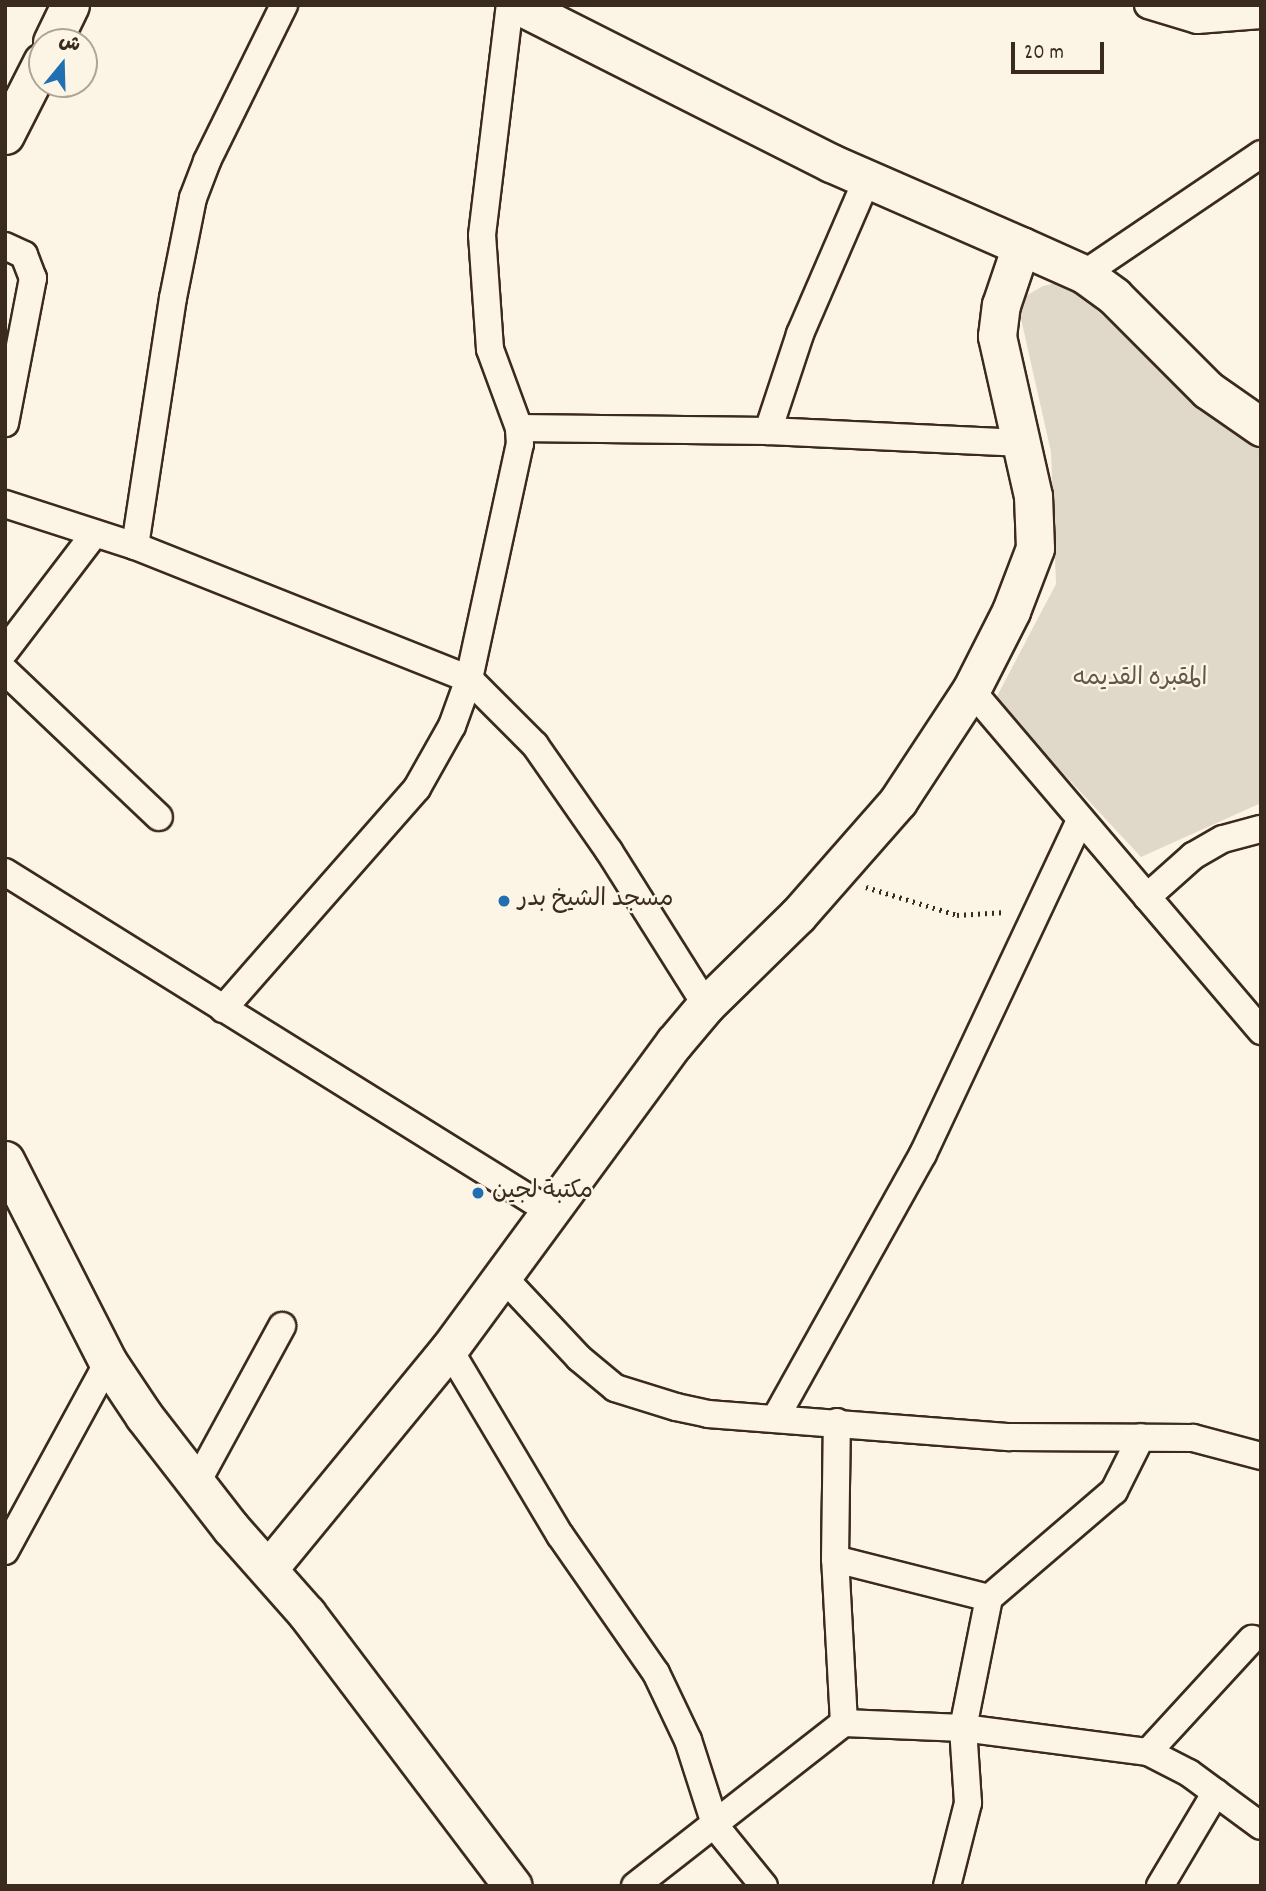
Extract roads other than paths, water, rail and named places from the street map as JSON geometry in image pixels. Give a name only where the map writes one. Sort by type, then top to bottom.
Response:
[{"type":"street","points":[[59,28],[70,5]]},
{"type":"street","points":[[135,546],[173,298],[193,198],[207,161],[285,5]]},
{"type":"street","points":[[223,1009],[416,788],[438,755],[469,679],[517,463],[519,428],[490,349],[482,234],[510,5]]},
{"type":"street","points":[[518,5],[867,179],[1084,274],[1208,390],[1261,427]]},
{"type":"street","points":[[1148,5],[1197,20],[1261,15]]},
{"type":"street","points":[[5,135],[28,90]]},
{"type":"street","points":[[1084,274],[1261,154]]},
{"type":"street","points":[[768,430],[800,334],[867,179]]},
{"type":"street","points":[[5,246],[24,254],[33,278],[5,423]]},
{"type":"street","points":[[270,1569],[449,1349],[706,1005],[833,876],[914,780],[971,690],[1011,611],[1035,548],[1035,514],[1022,443],[997,336],[1000,305],[1021,247]]},
{"type":"street","points":[[519,428],[768,430],[1022,443]]},
{"type":"street","points":[[5,504],[135,546],[469,679],[536,745],[706,1005]]},
{"type":"street","points":[[5,651],[95,533]]},
{"type":"street","points":[[5,671],[159,817]]},
{"type":"street","points":[[971,690],[1261,1031]]},
{"type":"street","points":[[776,1417],[923,1154],[1035,909],[1080,821]]},
{"type":"street","points":[[1147,897],[1193,856],[1223,839],[1261,828]]},
{"type":"street","points":[[5,872],[551,1212]]},
{"type":"street","points":[[5,1160],[108,1362],[196,1484],[270,1569],[465,1817],[513,1886]]},
{"type":"street","points":[[503,1277],[579,1358],[615,1388],[708,1414],[776,1417],[1010,1437],[1141,1437],[1215,1441],[1261,1456]]},
{"type":"street","points":[[196,1484],[282,1326]]},
{"type":"street","points":[[449,1349],[560,1535],[656,1673],[688,1740],[716,1827],[764,1886]]},
{"type":"street","points":[[5,1551],[108,1362]]},
{"type":"street","points":[[837,1422],[835,1559],[844,1723]]},
{"type":"street","points":[[947,1886],[968,1802],[963,1728],[989,1598],[1114,1491],[1141,1437]]},
{"type":"street","points":[[835,1559],[989,1598]]},
{"type":"street","points":[[1148,1752],[1252,1639]]},
{"type":"street","points":[[635,1886],[716,1827],[844,1723],[963,1728],[1148,1752],[1216,1792],[1261,1826]]},
{"type":"street","points":[[1160,1886],[1216,1792]]},
{"type":"place","name":"مسجد الشيخ بدر","points":[[504,901]]},
{"type":"place","name":"مكتبة لجين","points":[[478,1193]]},
{"type":"park label","name":"المقبره القديمه","points":[[1140,680]]}]
